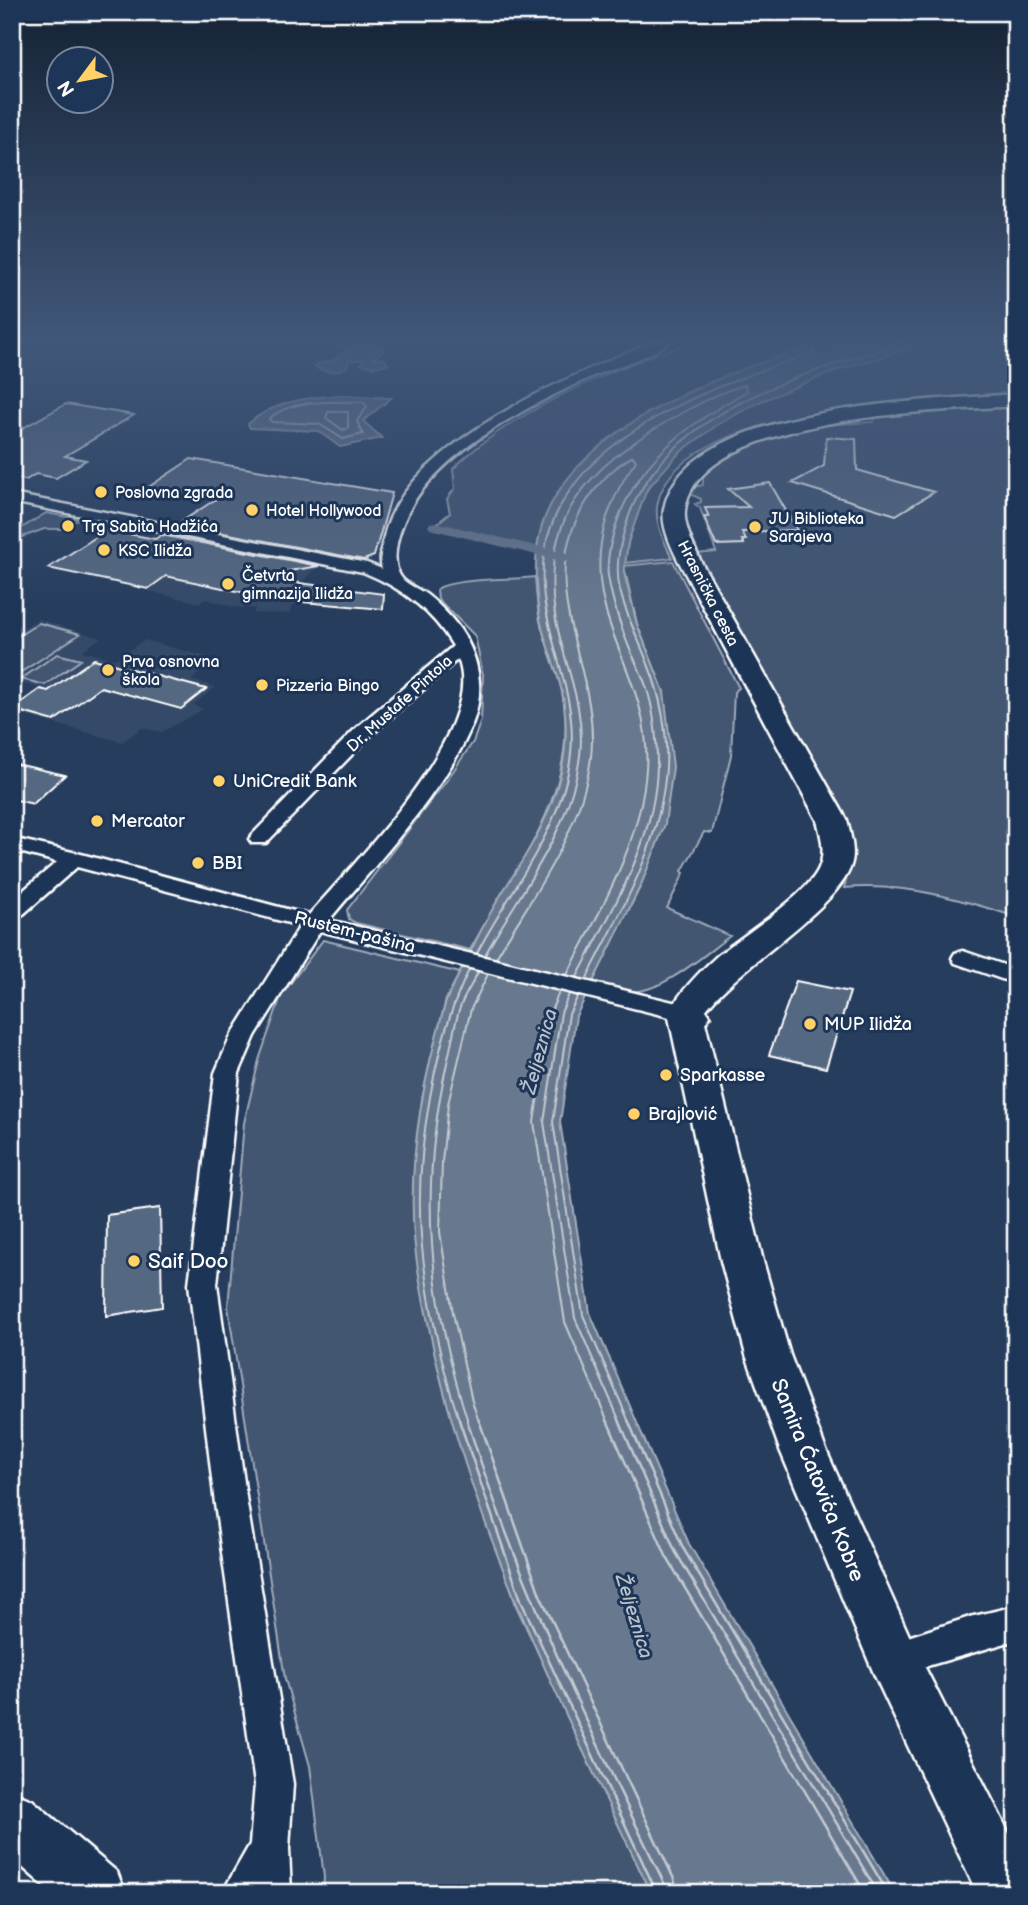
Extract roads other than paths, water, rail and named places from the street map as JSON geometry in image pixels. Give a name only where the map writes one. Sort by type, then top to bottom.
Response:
[{"type":"street","points":[[393,578],[387,559],[395,520],[410,497],[440,465],[478,432]]},
{"type":"street","name":"Hrasnička cesta","points":[[692,1024],[713,975],[793,915],[833,872],[839,848],[832,820],[685,550],[674,511],[681,485],[694,470],[722,450],[768,432]]},
{"type":"street","name":"Dr. Mustafe Pintola","points":[[12,498],[367,568],[393,578],[450,624],[462,647],[363,732],[259,839]]},
{"type":"street","points":[[271,1893],[269,1849],[274,1784],[231,1504],[203,1284],[227,1073],[243,1036],[285,965],[324,925],[453,749],[469,705],[471,668],[462,647]]},
{"type":"street","name":"Rustem-pašina","points":[[12,844],[618,998],[692,1024]]},
{"type":"street","points":[[12,912],[74,859]]},
{"type":"street","points":[[963,958],[1016,977]]},
{"type":"street","name":"Samira Ćatovića Kobre","points":[[692,1024],[742,1261],[768,1355],[803,1450],[893,1658],[1008,1893]]},
{"type":"street","points":[[893,1658],[1016,1623]]},
{"type":"street","points":[[12,1820],[96,1893]]},
{"type":"street","points":[[242,1893],[269,1849]]},
{"type":"water","points":[[319,432],[375,432],[382,438],[340,447]]},
{"type":"water","name":"Željeznica","points":[[619,432],[708,432],[679,453],[647,489],[628,542],[624,573],[637,624],[664,692],[673,767],[665,824],[641,885],[576,1016],[560,1122],[590,1313],[689,1544],[895,1893],[651,1893],[557,1695],[499,1560],[452,1422],[434,1351],[414,1236],[413,1178],[419,1119],[430,1061],[448,996],[500,895],[539,831],[557,788],[565,742],[564,702],[539,614],[537,547],[542,525],[560,489],[587,458]]},
{"type":"waterway","points":[[435,526],[565,557]]},
{"type":"place","name":"Poslovna zgrada","points":[[101,492]]},
{"type":"place","name":"Hotel Hollywood","points":[[252,510]]},
{"type":"place","name":"Trg Sabita Hadžića","points":[[68,526]]},
{"type":"place","name":"JU Biblioteka Sarajeva","points":[[755,527]]},
{"type":"place","name":"KSC Ilidža","points":[[104,550]]},
{"type":"place","name":"Četvrta gimnazija Ilidža","points":[[228,584]]},
{"type":"place","name":"Prva osnovna škola","points":[[108,670]]},
{"type":"place","name":"Pizzeria Bingo","points":[[262,685]]},
{"type":"place","name":"UniCredit Bank","points":[[219,781]]},
{"type":"place","name":"Mercator","points":[[97,821]]},
{"type":"place","name":"BBI","points":[[198,863]]},
{"type":"place","name":"MUP Ilidža","points":[[810,1024]]},
{"type":"place","name":"Sparkasse","points":[[666,1075]]},
{"type":"place","name":"Brajlović","points":[[634,1114]]},
{"type":"place","name":"Saif Doo","points":[[134,1261]]}]
